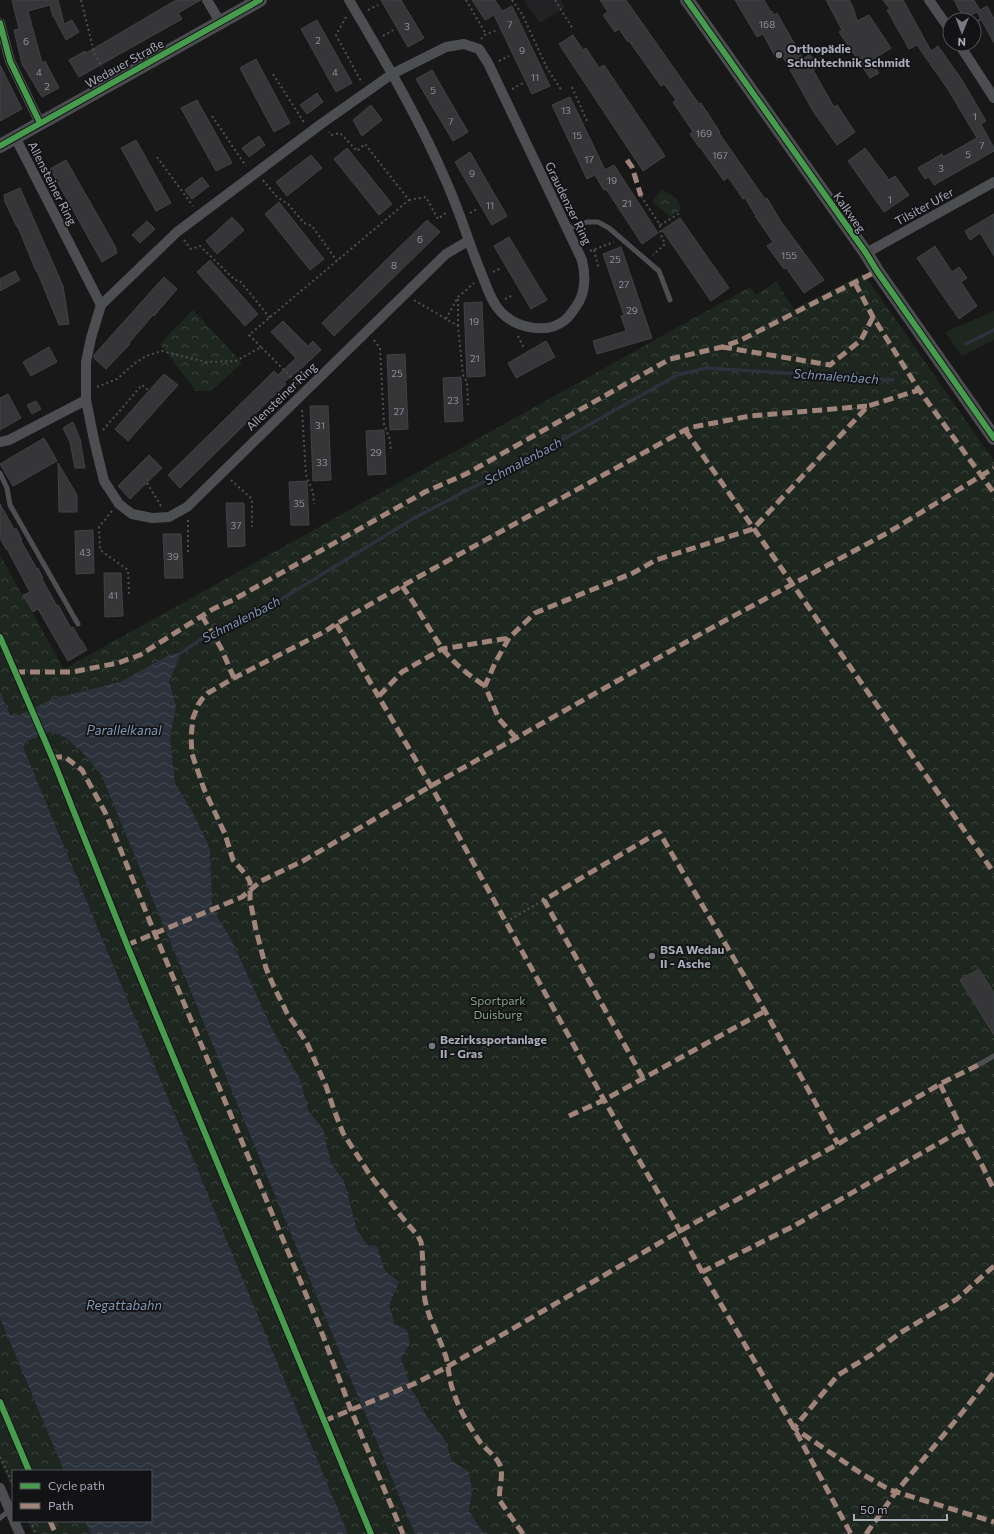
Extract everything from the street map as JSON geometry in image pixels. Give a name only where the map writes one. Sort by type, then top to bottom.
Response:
[{"type":"street","points":[[207,0],[220,22]]},
{"type":"street","name":"Wedauer Straße","points":[[0,146],[260,0]]},
{"type":"street","name":"Kalkweg","points":[[687,0],[866,252],[877,271],[994,438]]},
{"type":"street","points":[[929,0],[942,19]]},
{"type":"street","points":[[351,3],[427,137],[456,206],[468,241]]},
{"type":"street","points":[[0,24],[10,61],[40,123]]},
{"type":"street","name":"Graudenzer Ring","points":[[392,74],[446,47],[464,44],[479,49],[488,63],[579,254],[585,274],[582,294],[577,305],[564,320],[550,326],[535,328],[508,319],[493,301],[468,241]]},
{"type":"street","points":[[964,52],[994,98]]},
{"type":"street","points":[[169,517],[152,518],[132,514],[119,504],[104,481],[86,400],[86,362],[91,338],[101,305],[177,232],[255,175],[310,132],[392,74]]},
{"type":"street","name":"Allensteiner Ring","points":[[15,137],[101,305]]},
{"type":"street","name":"Tilsiter Ufer","points":[[866,252],[994,182]]},
{"type":"street","name":"Allensteiner Ring","points":[[169,517],[187,506],[223,472],[446,254],[468,241]]},
{"type":"street","points":[[0,442],[9,440],[86,400]]},
{"type":"street","points":[[0,1488],[11,1514]]},
{"type":"street","points":[[14,1522],[20,1534]]},
{"type":"lane","points":[[567,229],[587,222],[598,222],[609,228],[660,271],[670,300]]},
{"type":"lane","points":[[0,473],[7,488],[10,505],[78,624]]},
{"type":"lane","points":[[978,1065],[994,1056]]},
{"type":"lane","points":[[0,1518],[11,1514]]},
{"type":"path","points":[[81,0],[94,52],[102,67]]},
{"type":"path","points":[[466,0],[486,34]]},
{"type":"path","points":[[512,0],[522,14],[547,68],[562,91]]},
{"type":"path","points":[[555,0],[573,29]]},
{"type":"path","points":[[351,3],[336,35],[367,91]]},
{"type":"path","points":[[481,39],[486,34],[498,30]]},
{"type":"path","points":[[273,74],[310,132]]},
{"type":"path","points":[[572,87],[587,121]]},
{"type":"path","points":[[212,116],[255,175],[277,197],[288,204],[304,223],[312,226],[336,261]]},
{"type":"path","points":[[321,124],[331,135],[340,133],[357,151],[365,144],[409,200]]},
{"type":"path","points":[[157,157],[199,215]]},
{"type":"path","points":[[642,196],[660,226],[661,235],[665,244],[647,260]]},
{"type":"path","points":[[314,504],[313,492],[306,475],[302,395],[249,335],[409,200],[426,197],[438,219],[456,206]]},
{"type":"path","points":[[660,226],[680,213]]},
{"type":"path","points":[[177,232],[191,249],[200,246],[235,280],[240,281],[270,318]]},
{"type":"path","points":[[579,254],[594,250],[621,239]]},
{"type":"path","points":[[594,250],[599,269]]},
{"type":"path","points":[[446,319],[458,298],[482,276]]},
{"type":"path","points":[[405,294],[458,326]]},
{"type":"path","points":[[458,298],[458,326],[462,375],[467,382],[468,405]]},
{"type":"path","points":[[366,331],[380,348],[384,424],[390,440],[391,452]]},
{"type":"path","points":[[86,400],[96,388],[118,379],[134,364],[146,356],[162,351],[206,362],[236,361],[261,347]]},
{"type":"path","points":[[94,440],[142,385],[148,390]]},
{"type":"path","points":[[223,472],[252,499],[252,527]]},
{"type":"path","points":[[147,483],[169,517]]},
{"type":"path","points":[[119,504],[99,527],[100,550],[128,570],[129,595]]},
{"type":"path","points":[[187,506],[188,555]]},
{"type":"path","points":[[506,922],[544,900]]},
{"type":"path","points":[[0,1457],[12,1482]]},
{"type":"path","points":[[30,1522],[36,1534]]},
{"type":"shaded area","points":[[524,0],[561,0],[565,7],[540,23]]},
{"type":"green space","points":[[662,190],[675,197],[680,206],[681,210],[670,217],[652,201]]},
{"type":"green space","name":"Sportpark Duisburg","points":[[863,274],[994,461],[994,1534],[33,1534],[27,1522],[152,1522],[152,1470],[12,1470],[12,1488],[0,1461],[0,555],[64,669],[750,287],[756,295],[776,282],[794,309]]},
{"type":"green space","points":[[193,310],[242,363],[211,391],[196,391],[160,344]]},
{"type":"green space","points":[[994,311],[994,340],[962,356],[945,332]]},
{"type":"water","name":"Regattabahn","points":[[181,653],[169,682],[176,706],[170,738],[175,784],[193,813],[210,849],[212,908],[231,939],[272,1029],[300,1080],[309,1112],[323,1129],[331,1163],[344,1181],[357,1230],[367,1245],[377,1246],[385,1271],[399,1282],[389,1306],[395,1324],[407,1330],[410,1344],[401,1358],[411,1388],[427,1417],[445,1440],[452,1461],[469,1472],[472,1490],[469,1511],[484,1534],[415,1534],[101,774],[83,753],[65,737],[51,732],[27,741],[23,747],[348,1534],[91,1534],[85,1522],[152,1522],[152,1470],[64,1470],[0,1318],[0,692],[10,715],[17,716],[52,699],[120,682],[171,654]]},
{"type":"building","points":[[12,0],[58,0],[64,24],[72,20],[79,32],[66,40],[53,17],[50,5],[28,11],[42,63],[45,61],[59,88],[42,97],[22,64],[14,30],[19,29]]},
{"type":"building","points":[[176,0],[201,0],[178,13],[182,19],[79,77],[69,60],[85,51],[86,53]]},
{"type":"building","points":[[381,0],[401,0],[424,38],[408,47]]},
{"type":"building","points":[[472,0],[495,0],[502,11],[512,6],[550,86],[532,94],[494,15],[485,20]]},
{"type":"building","points":[[600,0],[626,0],[699,104],[701,103],[720,132],[719,133],[765,199],[767,198],[780,220],[824,280],[804,293],[786,268],[784,269],[767,246],[773,242],[755,216],[745,198],[743,199],[728,177],[724,181],[699,147],[690,134],[693,132],[673,102],[676,100],[664,84],[661,86],[619,29],[615,32],[603,15],[608,12]]},
{"type":"building","points":[[735,0],[764,0],[774,15],[777,13],[803,59],[810,54],[818,67],[813,70],[834,107],[837,105],[855,132],[837,145],[813,111],[783,57],[777,60],[763,34],[757,37]]},
{"type":"building","points":[[826,0],[849,0],[853,7],[857,21],[869,15],[891,48],[871,61],[879,73],[870,78],[839,32],[842,30]]},
{"type":"building","points":[[883,0],[903,0],[931,51],[938,46],[962,80],[986,121],[981,124],[994,148],[994,151],[934,185],[929,177],[925,179],[918,168],[942,154],[943,157],[977,138],[949,91],[917,45],[909,49],[887,10],[890,9]]},
{"type":"building","points":[[954,0],[974,0],[980,10],[987,6],[994,19],[994,43],[982,21],[982,12],[960,12]]},
{"type":"building","points":[[317,20],[352,83],[336,92],[301,29]]},
{"type":"building","points":[[573,35],[583,50],[586,48],[599,68],[604,65],[665,156],[643,171],[559,44]]},
{"type":"building","points":[[256,59],[290,123],[274,132],[240,68]]},
{"type":"building","points":[[0,65],[22,109],[0,121]]},
{"type":"building","points":[[432,70],[468,132],[453,141],[416,79]]},
{"type":"building","points":[[317,93],[323,102],[307,114],[300,105]]},
{"type":"building","points":[[570,97],[605,170],[614,165],[658,233],[642,244],[606,189],[604,190],[595,175],[587,179],[552,105]]},
{"type":"building","points":[[197,100],[232,163],[216,171],[181,108]]},
{"type":"building","points":[[371,105],[382,120],[362,136],[353,120]]},
{"type":"building","points":[[259,136],[265,145],[249,157],[242,148]]},
{"type":"building","points":[[136,140],[171,203],[156,211],[121,148]]},
{"type":"building","points":[[347,148],[392,204],[379,215],[334,159]]},
{"type":"building","points":[[865,148],[889,180],[895,176],[909,195],[884,212],[848,161]]},
{"type":"building","points":[[470,152],[507,216],[492,225],[455,162]]},
{"type":"building","points":[[311,155],[322,168],[287,196],[276,182]]},
{"type":"building","points":[[66,160],[115,246],[117,253],[102,262],[50,169]]},
{"type":"building","points":[[202,177],[209,186],[192,199],[185,190]]},
{"type":"building","points":[[20,188],[63,286],[69,324],[59,325],[18,227],[5,202],[4,195]]},
{"type":"building","points":[[279,202],[324,259],[310,270],[265,214]]},
{"type":"building","points":[[994,214],[994,256],[980,233],[970,240],[965,231]]},
{"type":"building","points":[[232,217],[244,230],[217,254],[206,241]]},
{"type":"building","points":[[680,218],[729,288],[711,301],[662,230]]},
{"type":"building","points":[[427,220],[440,232],[334,336],[322,323]]},
{"type":"building","points":[[147,221],[155,229],[140,243],[132,235]]},
{"type":"building","points":[[509,237],[547,300],[531,309],[494,246]]},
{"type":"building","points":[[935,246],[952,272],[959,267],[967,278],[961,282],[977,306],[959,319],[917,258]]},
{"type":"building","points":[[621,247],[652,338],[597,354],[593,341],[626,331],[621,316],[624,315],[603,254]]},
{"type":"building","points":[[210,260],[258,314],[245,326],[197,272]]},
{"type":"building","points":[[15,271],[20,280],[0,291],[0,279]]},
{"type":"building","points":[[164,277],[177,289],[129,343],[130,344],[106,369],[94,358],[94,355]]},
{"type":"building","points":[[482,302],[485,376],[467,377],[464,303]]},
{"type":"building","points":[[283,321],[308,346],[313,341],[321,350],[284,382],[286,384],[180,488],[168,475],[274,371],[278,375],[296,358],[271,332]]},
{"type":"building","points":[[546,341],[555,357],[516,378],[508,363]]},
{"type":"building","points":[[49,347],[57,362],[31,376],[23,362]]},
{"type":"building","points":[[405,354],[408,429],[390,430],[387,355]]},
{"type":"building","points":[[164,374],[178,385],[128,441],[115,429]]},
{"type":"building","points":[[461,377],[463,421],[445,422],[443,378]]},
{"type":"building","points":[[8,394],[21,418],[0,430],[0,398]]},
{"type":"building","points":[[36,401],[41,409],[32,414],[27,405]]},
{"type":"building","points":[[310,406],[328,406],[331,480],[313,481]]},
{"type":"building","points":[[73,422],[80,439],[85,468],[75,468],[70,442],[63,428]]},
{"type":"building","points":[[384,430],[386,474],[368,475],[366,431]]},
{"type":"building","points":[[44,438],[57,461],[13,486],[0,464]]},
{"type":"building","points":[[149,455],[162,468],[130,499],[118,486]]},
{"type":"building","points":[[58,463],[77,495],[77,512],[59,512]]},
{"type":"building","points":[[307,481],[309,525],[291,525],[289,482]]},
{"type":"building","points":[[226,503],[244,503],[245,546],[228,547]]},
{"type":"building","points":[[0,504],[14,529],[16,528],[22,540],[21,541],[37,569],[38,568],[43,578],[42,579],[57,606],[58,605],[71,628],[73,627],[87,650],[68,661],[38,609],[33,612],[23,595],[30,592],[0,538]]},
{"type":"building","points":[[93,530],[94,573],[76,574],[75,531]]},
{"type":"building","points":[[163,534],[181,534],[183,578],[165,578]]},
{"type":"building","points":[[104,573],[121,573],[123,616],[105,617]]},
{"type":"building","points":[[979,969],[994,993],[994,1035],[960,980]]},
{"type":"waterway","points":[[966,344],[994,330]]},
{"type":"waterway","name":"Schmalenbach","points":[[181,653],[210,633],[275,603],[416,517],[548,448],[677,375],[706,368],[893,380]]},
{"type":"marked path","points":[[627,160],[632,167],[641,196]]},
{"type":"marked path","points":[[15,672],[72,672],[118,663],[140,655],[213,609],[233,600],[425,492],[466,474],[670,359],[722,347],[739,341],[877,271]]},
{"type":"marked path","points":[[855,283],[873,317],[919,390],[994,493]]},
{"type":"marked path","points":[[722,347],[830,365],[861,340],[873,317]]},
{"type":"marked path","points":[[516,738],[499,719],[485,686],[495,663],[509,638],[535,613],[633,573],[656,560],[753,529],[868,406],[919,390]]},
{"type":"marked path","points":[[523,1534],[500,1501],[501,1468],[495,1457],[480,1442],[472,1430],[452,1389],[446,1357],[429,1315],[425,1300],[421,1242],[418,1236],[370,1175],[343,1133],[326,1086],[307,1043],[287,1013],[266,968],[250,900],[250,882],[247,876],[233,860],[225,834],[204,789],[192,754],[191,737],[193,718],[198,705],[208,693],[324,632],[402,586],[685,430],[693,427],[750,416],[868,406]]},
{"type":"marked path","points":[[685,430],[994,873]]},
{"type":"marked path","points":[[127,945],[242,897],[261,881],[303,861],[431,786],[704,632],[889,532],[994,468]]},
{"type":"marked path","points":[[402,586],[446,654],[462,669],[485,686]]},
{"type":"marked path","points":[[202,616],[221,648],[234,678]]},
{"type":"marked path","points":[[336,624],[431,786],[604,1100],[673,1218],[702,1272],[794,1428],[851,1534]]},
{"type":"marked path","points":[[379,696],[402,672],[442,649],[509,638]]},
{"type":"marked path","points":[[52,757],[65,757],[82,770],[106,814],[320,1328],[351,1410],[403,1534]]},
{"type":"marked path","points":[[643,1078],[544,900],[659,832],[765,1011],[838,1144]]},
{"type":"marked path","points":[[569,1116],[604,1100],[765,1011]]},
{"type":"marked path","points":[[324,1421],[416,1383],[447,1367],[680,1231],[838,1144],[940,1084],[978,1065]]},
{"type":"marked path","points":[[940,1084],[962,1130],[980,1161],[994,1190]]},
{"type":"marked path","points":[[702,1272],[792,1227],[962,1130]]},
{"type":"marked path","points":[[994,1266],[957,1299],[900,1333],[871,1355],[838,1375],[794,1428],[862,1474],[890,1490],[994,1522]]},
{"type":"marked path","points":[[866,1534],[896,1492],[994,1372]]},
{"type":"marked path","points":[[50,1522],[56,1534]]},
{"type":"cycle path","points":[[0,146],[260,0]]},
{"type":"cycle path","points":[[687,0],[866,253],[994,438]]},
{"type":"cycle path","points":[[0,23],[10,61],[40,123]]},
{"type":"cycle path","points":[[0,637],[52,757],[127,945],[371,1534]]},
{"type":"cycle path","points":[[0,1402],[29,1470]]},
{"type":"place","name":"Orthopädie Schuhtechnik Schmidt","points":[[779,55]]},
{"type":"place","name":"BSA Wedau II - Asche","points":[[652,956]]},
{"type":"place","name":"Bezirkssportanlage II - Gras","points":[[432,1046]]},
{"type":"water label","name":"Parallelkanal","points":[[124,730]]}]
